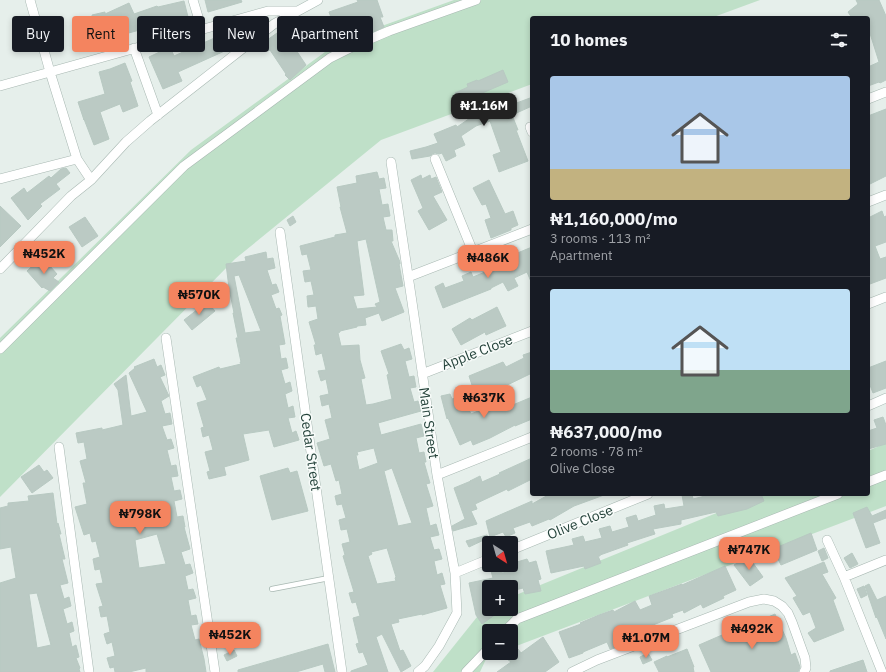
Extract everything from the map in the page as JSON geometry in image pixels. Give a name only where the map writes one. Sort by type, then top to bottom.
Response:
[{"type":"street","points":[[30,0],[50,72],[77,159],[91,180]]},
{"type":"street","points":[[193,0],[198,16]]},
{"type":"street","points":[[0,269],[71,196],[91,180],[126,142],[158,114],[274,24],[318,0]]},
{"type":"street","points":[[0,349],[184,166],[330,58],[356,44],[476,0]]},
{"type":"street","points":[[205,29],[268,11],[298,11]]},
{"type":"street","points":[[0,86],[137,47]]},
{"type":"street","points":[[134,48],[158,114]]},
{"type":"street","points":[[870,98],[886,92]]},
{"type":"street","points":[[0,179],[77,159]]},
{"type":"street","points":[[435,159],[473,252]]},
{"type":"street","name":"Main Street","points":[[391,162],[436,475],[455,573],[456,614],[439,646],[426,666],[418,672]]},
{"type":"street","points":[[870,201],[886,195]]},
{"type":"street","points":[[408,277],[530,230]]},
{"type":"street","name":"Cedar Street","points":[[280,232],[342,672]]},
{"type":"street","points":[[870,303],[886,297]]},
{"type":"street","name":"Apple Close","points":[[422,374],[530,332]]},
{"type":"street","points":[[166,338],[215,672]]},
{"type":"street","points":[[870,405],[886,398]]},
{"type":"street","points":[[436,475],[530,438]]},
{"type":"street","points":[[59,447],[89,672]]},
{"type":"street","points":[[870,481],[886,475]]},
{"type":"street","name":"Olive Close","points":[[518,547],[643,496]]},
{"type":"street","points":[[512,624],[517,619],[833,496]]},
{"type":"street","points":[[827,540],[882,672]]},
{"type":"street","points":[[844,578],[886,560]]},
{"type":"street","points":[[455,573],[482,562]]},
{"type":"street","points":[[572,672],[597,660],[749,602],[764,599],[774,601],[782,606],[788,613],[805,658],[806,668],[804,672]]},
{"type":"street","points":[[466,672],[482,655]]},
{"type":"lane","points":[[272,589],[329,578]]},
{"type":"green space","points":[[454,0],[760,0],[716,16],[530,16],[530,85],[381,140],[235,259],[0,497],[0,338],[191,150],[325,52],[373,52],[373,29]]},
{"type":"green space","points":[[886,443],[886,506],[518,645],[518,624],[482,624],[482,660],[486,660],[480,672],[433,672],[482,611],[482,616],[518,616],[518,594],[758,496],[870,496],[870,450]]},
{"type":"building","points":[[205,0],[241,0],[242,2],[208,12]]},
{"type":"building","points":[[357,0],[377,0],[383,17],[380,17],[384,27],[373,32],[373,16],[330,16],[329,12],[358,2]]},
{"type":"building","points":[[856,0],[879,0],[886,16],[886,80],[870,85],[870,66],[879,62],[870,33],[870,16],[851,16],[848,12],[858,4]]},
{"type":"building","points":[[184,1],[188,16],[137,16],[137,31],[129,33],[129,16],[92,16],[105,12],[105,14],[129,3],[134,14],[157,6]]},
{"type":"building","points":[[277,33],[277,52],[297,52],[306,65],[290,80],[269,50],[269,39]]},
{"type":"building","points":[[213,39],[213,52],[222,52],[178,72],[182,81],[163,89],[149,57],[160,52],[172,52],[174,56],[183,52],[205,52],[205,42]]},
{"type":"building","points":[[125,63],[132,81],[130,82],[138,106],[123,112],[120,104],[100,112],[109,139],[94,145],[78,102],[105,94],[99,72]]},
{"type":"building","points":[[503,70],[508,82],[480,94],[487,114],[530,98],[530,107],[512,115],[528,161],[499,172],[493,155],[501,152],[490,121],[476,126],[461,136],[465,145],[454,150],[456,156],[446,161],[442,153],[435,153],[430,156],[412,159],[410,151],[438,143],[434,134],[456,125],[457,127],[479,112],[471,94],[458,100],[455,93],[468,87],[467,84],[477,80],[478,81]]},
{"type":"building","points":[[886,109],[886,176],[870,184],[870,115]]},
{"type":"building","points":[[66,168],[70,173],[56,184],[60,189],[40,204],[42,206],[28,220],[11,198],[24,188],[27,193],[49,176],[51,178],[61,169]]},
{"type":"building","points":[[377,172],[379,179],[384,178],[386,188],[379,189],[382,205],[388,204],[390,216],[383,217],[386,230],[392,230],[393,241],[391,241],[400,262],[399,264],[403,286],[395,288],[404,312],[382,321],[379,313],[365,318],[366,325],[357,326],[338,333],[341,346],[359,345],[360,360],[365,378],[361,379],[366,405],[392,399],[387,375],[389,374],[381,351],[401,344],[404,350],[409,348],[412,359],[405,361],[409,377],[414,376],[416,387],[410,388],[414,402],[418,401],[421,411],[378,423],[381,435],[421,424],[424,436],[416,438],[419,453],[424,452],[426,462],[424,462],[430,483],[426,484],[433,506],[426,508],[430,526],[436,524],[439,535],[430,537],[434,550],[439,549],[442,559],[434,561],[437,575],[442,573],[445,584],[440,585],[447,608],[422,615],[398,619],[399,622],[391,624],[400,651],[403,650],[411,666],[401,672],[382,634],[376,637],[388,672],[351,672],[368,665],[363,652],[359,653],[356,644],[359,643],[353,618],[360,616],[356,602],[352,603],[349,593],[354,592],[343,556],[345,555],[342,544],[350,542],[347,529],[341,530],[339,520],[346,518],[342,504],[337,505],[335,496],[342,494],[339,480],[336,481],[331,464],[324,466],[317,443],[330,439],[325,420],[332,418],[329,404],[322,406],[320,396],[329,394],[326,379],[321,381],[318,371],[326,370],[322,353],[316,355],[314,345],[316,345],[309,322],[318,319],[316,306],[308,307],[307,296],[314,295],[311,281],[305,282],[303,271],[311,270],[307,254],[302,255],[300,246],[335,237],[335,235],[347,233],[340,207],[337,187],[357,183],[356,176]],"holes":[[[366,239],[380,302],[375,304],[377,307],[357,309],[353,296],[364,295],[357,241]],[[374,448],[378,463],[359,470],[356,455],[358,455],[357,452]],[[392,468],[412,523],[398,526],[384,471]],[[387,548],[396,581],[377,584],[368,556],[372,554],[371,552]]]},
{"type":"building","points":[[421,175],[422,179],[430,175],[431,179],[436,177],[442,192],[433,196],[447,220],[429,230],[418,211],[423,208],[411,180]]},
{"type":"building","points":[[489,180],[505,214],[513,211],[518,225],[511,228],[511,230],[491,238],[485,220],[491,218],[486,204],[482,205],[473,188]]},
{"type":"building","points":[[0,206],[21,226],[0,247]]},
{"type":"building","points":[[882,211],[884,217],[886,216],[886,242],[875,246],[880,259],[886,257],[886,278],[870,284],[870,217]]},
{"type":"building","points":[[293,216],[296,222],[290,226],[287,220]]},
{"type":"building","points":[[85,217],[98,236],[82,247],[69,227]]},
{"type":"building","points":[[530,248],[530,279],[527,272],[514,278],[518,286],[508,291],[503,282],[491,289],[443,308],[435,287],[443,283],[445,288],[464,281],[462,276],[471,272],[473,277],[490,270],[487,264],[498,259],[501,264],[516,257],[515,254]]},
{"type":"building","points":[[266,252],[267,259],[273,258],[275,268],[267,270],[272,285],[276,284],[279,292],[271,295],[276,309],[279,308],[282,315],[280,316],[285,344],[279,345],[281,359],[286,358],[288,368],[281,370],[285,384],[290,382],[292,391],[285,394],[288,408],[293,406],[295,417],[288,418],[292,433],[296,431],[299,440],[274,447],[269,430],[243,434],[249,460],[224,467],[226,475],[209,479],[207,472],[210,471],[205,452],[213,450],[209,435],[203,437],[201,428],[204,427],[197,403],[207,400],[201,385],[197,387],[193,377],[219,367],[220,369],[241,364],[226,264],[246,261],[245,257]],"holes":[[[239,275],[261,331],[245,333],[234,276]]]},
{"type":"building","points":[[42,257],[57,274],[53,278],[59,282],[50,291],[43,287],[42,288],[27,271]]},
{"type":"building","points":[[207,302],[215,311],[192,330],[184,320]]},
{"type":"building","points":[[497,307],[506,326],[486,335],[485,332],[461,345],[452,329],[470,318],[472,320]]},
{"type":"building","points":[[530,353],[530,374],[499,389],[476,397],[469,376],[503,362],[506,367],[524,358],[523,355]]},
{"type":"building","points":[[154,359],[157,367],[161,365],[165,375],[160,377],[169,396],[161,401],[165,414],[170,413],[172,424],[162,426],[167,440],[171,439],[174,448],[167,450],[171,466],[176,465],[178,476],[171,477],[174,491],[180,490],[182,499],[174,501],[177,517],[183,516],[184,527],[190,549],[181,552],[185,565],[190,564],[193,573],[185,576],[188,590],[193,589],[196,598],[188,600],[191,616],[196,615],[198,624],[191,625],[195,640],[199,639],[206,672],[146,672],[146,668],[129,672],[115,672],[114,667],[110,668],[107,658],[115,656],[112,642],[107,644],[104,634],[110,632],[107,616],[101,617],[99,607],[103,606],[96,584],[103,583],[100,569],[95,570],[93,559],[100,557],[96,541],[92,542],[90,533],[84,535],[75,507],[87,504],[83,483],[86,483],[80,461],[87,459],[84,442],[78,443],[76,433],[102,428],[102,430],[123,425],[118,390],[114,384],[126,375],[131,416],[147,412],[129,373],[135,368],[134,367]],"holes":[[[157,534],[166,564],[139,568],[135,540]]]},
{"type":"building","points":[[886,361],[886,388],[873,393],[870,385],[870,367]]},
{"type":"building","points":[[450,394],[452,399],[463,396],[471,414],[500,402],[503,409],[530,398],[530,420],[515,425],[473,445],[471,440],[460,445],[448,418],[447,419],[441,396]]},
{"type":"building","points":[[883,417],[886,425],[886,444],[870,448],[870,430],[877,428],[874,420]]},
{"type":"building","points":[[530,459],[530,480],[508,491],[507,489],[475,504],[477,509],[471,511],[477,524],[453,531],[452,526],[465,519],[454,488],[480,476],[482,482],[500,474],[499,473]]},
{"type":"building","points":[[39,465],[44,472],[47,470],[53,478],[32,493],[21,477]]},
{"type":"building","points":[[288,468],[290,473],[297,471],[308,511],[272,520],[260,476]]},
{"type":"building","points":[[53,493],[57,524],[58,523],[61,534],[59,534],[65,559],[62,559],[68,583],[60,585],[64,599],[69,597],[71,606],[63,609],[67,624],[72,622],[74,631],[69,633],[72,647],[76,645],[79,657],[76,658],[80,672],[0,672],[0,583],[16,578],[11,547],[0,549],[0,508],[8,506],[8,503],[29,501],[28,496]],"holes":[[[37,593],[51,645],[37,648],[29,594]]]},
{"type":"building","points":[[546,496],[601,496],[574,506],[550,520],[549,519],[532,526],[530,522],[513,528],[515,533],[508,536],[505,536],[503,532],[490,536],[486,521],[532,501],[532,504]]},
{"type":"building","points":[[682,496],[692,496],[693,499],[705,496],[762,496],[764,501],[747,509],[718,516],[716,512],[681,520],[681,524],[653,529],[655,534],[627,543],[628,545],[598,556],[601,563],[585,569],[584,566],[551,573],[546,551],[574,545],[572,539],[583,536],[585,542],[602,538],[599,529],[610,526],[612,532],[629,527],[626,518],[636,515],[638,521],[656,515],[654,506],[664,504],[665,509],[684,506]]},
{"type":"building","points":[[867,507],[872,516],[886,510],[886,518],[873,523],[880,543],[866,548],[853,513]]},
{"type":"building","points":[[811,533],[817,550],[781,565],[773,549]]},
{"type":"building","points":[[482,536],[482,541],[469,547],[466,541]]},
{"type":"building","points":[[824,548],[828,558],[822,561],[818,551]]},
{"type":"building","points":[[852,553],[858,564],[850,568],[844,558]]},
{"type":"building","points":[[748,556],[763,577],[750,586],[734,565]]},
{"type":"building","points":[[527,559],[529,563],[536,561],[541,579],[538,580],[541,591],[525,594],[523,588],[518,589],[518,580],[483,580],[493,578],[491,572],[518,572],[518,562]]},
{"type":"building","points":[[824,562],[828,572],[822,574],[836,598],[833,600],[844,630],[814,642],[808,633],[816,628],[810,612],[803,615],[793,598],[797,596],[785,578]]},
{"type":"building","points":[[725,566],[736,590],[723,596],[724,598],[703,608],[701,604],[684,613],[683,610],[672,614],[673,617],[623,637],[626,643],[610,649],[607,642],[569,658],[559,632],[581,624],[580,623],[599,615],[613,610],[614,612],[635,601],[640,610],[652,605],[649,596],[682,585]]},
{"type":"building","points":[[482,580],[482,616],[493,616],[482,624],[476,615],[469,583]]},
{"type":"building","points":[[869,584],[877,600],[886,596],[886,639],[877,617],[876,618],[865,586]]},
{"type":"building","points":[[864,586],[867,595],[861,598],[857,589]]},
{"type":"building","points":[[775,614],[786,638],[791,655],[795,653],[800,667],[798,672],[711,672],[699,645]]},
{"type":"building","points":[[543,637],[559,662],[545,672],[497,672],[511,662],[508,660],[518,660],[518,649],[521,653]]},
{"type":"building","points":[[328,644],[335,672],[325,672],[323,664],[296,672],[238,672],[238,670]]},
{"type":"building","points":[[687,649],[694,667],[694,672],[659,672],[654,662]]},
{"type":"building","points":[[234,650],[237,656],[227,661],[224,655]]},
{"type":"building","points":[[648,653],[652,660],[643,664],[640,657]]},
{"type":"building","points":[[863,660],[867,672],[830,672],[830,671]]}]
